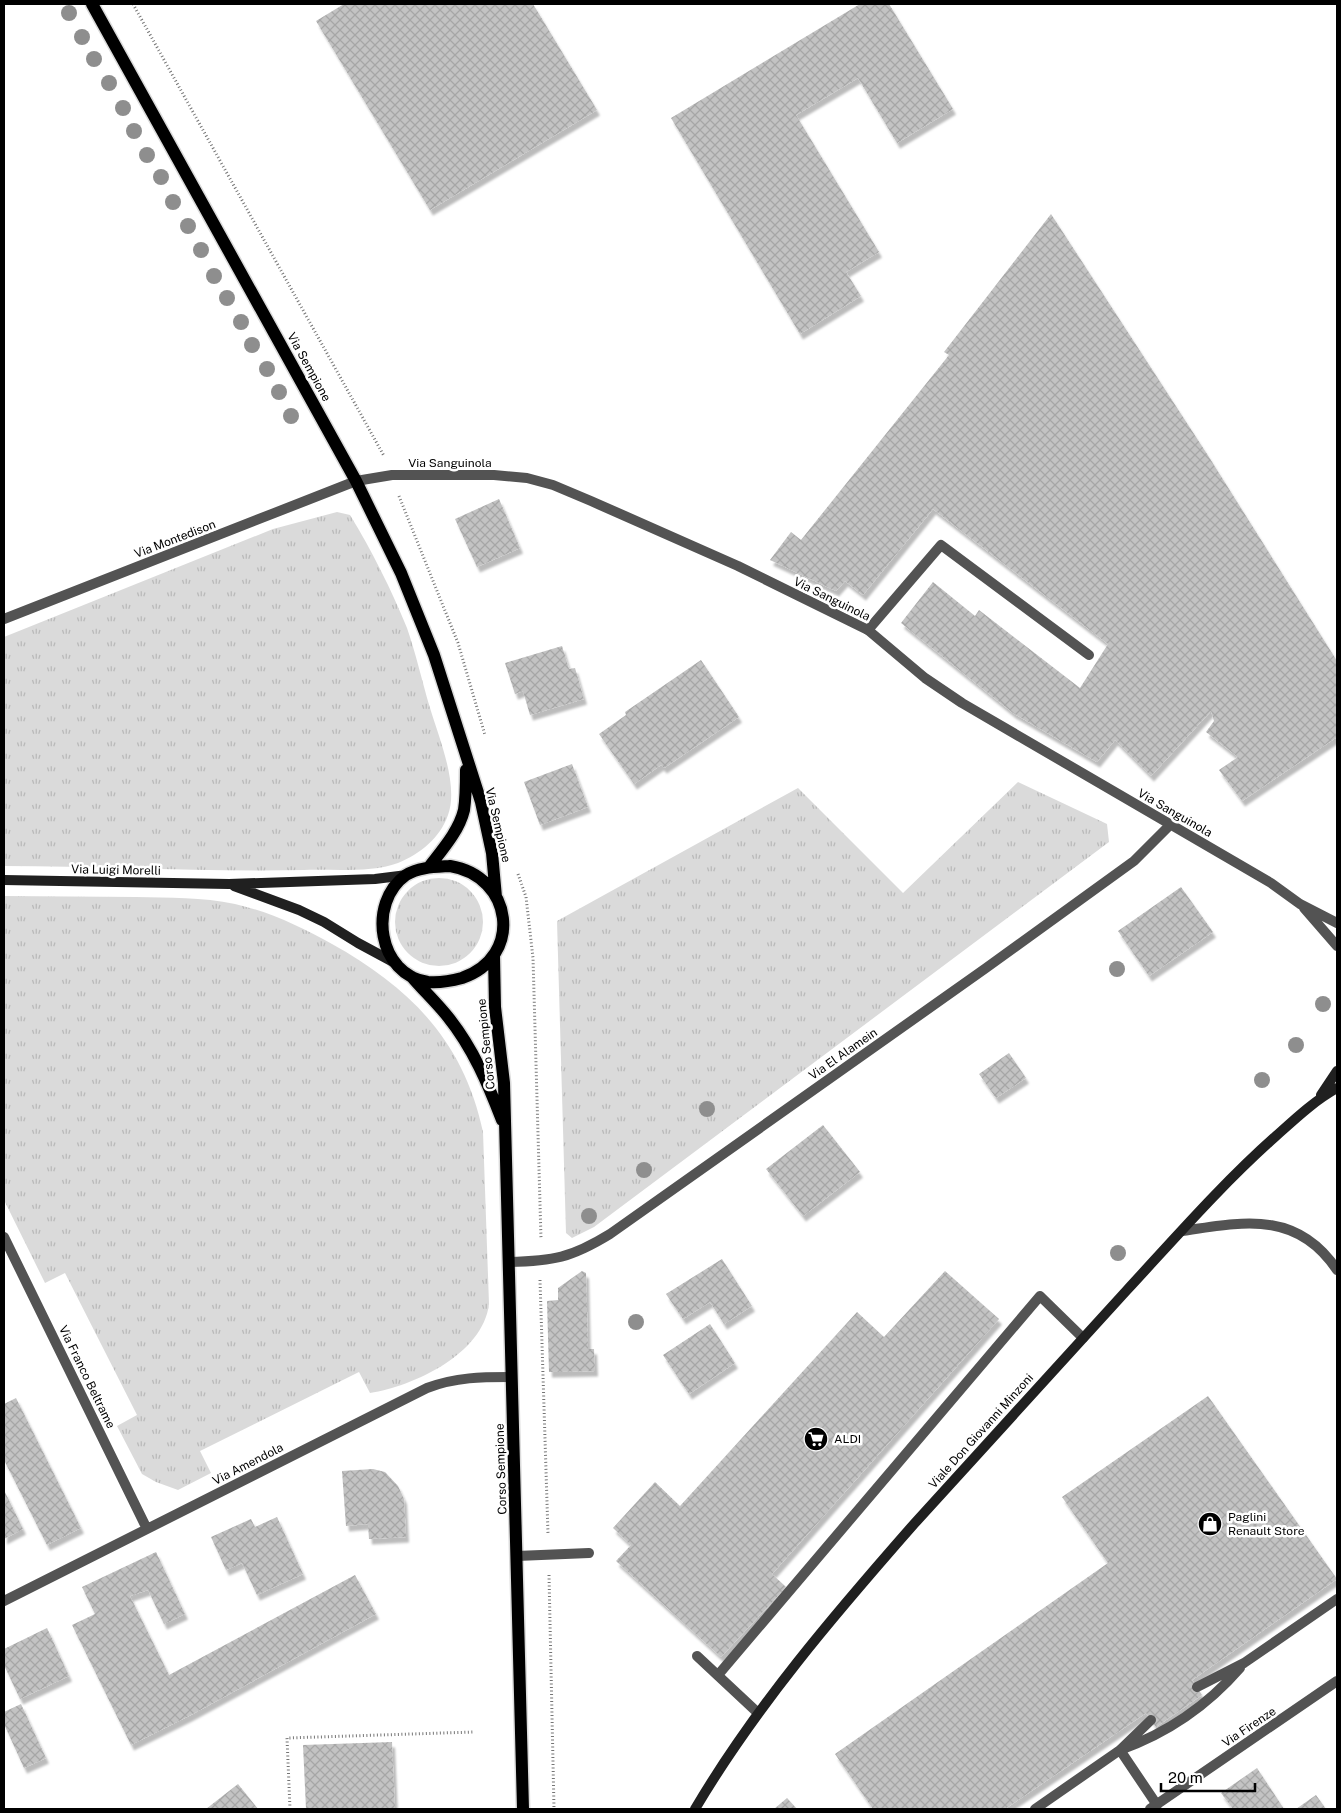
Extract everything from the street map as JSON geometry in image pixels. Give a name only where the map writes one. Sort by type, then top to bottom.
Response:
[{"type":"main road","name":"Via Sempione","points":[[92,4],[384,534],[419,615],[481,802],[488,829],[496,897]]},
{"type":"main road","name":"Via Sempione","points":[[429,867],[449,840],[460,820],[466,795],[466,760]]},
{"type":"main road","points":[[450,866],[467,870],[482,879],[489,885],[496,897],[502,916],[503,930],[500,944],[494,956],[478,970],[450,981],[430,982],[410,975],[397,964],[386,946],[382,929],[384,911],[396,884],[407,875],[429,867],[450,866]]},
{"type":"main road","name":"Corso Sempione","points":[[494,956],[495,1007],[504,1083],[523,1809]]},
{"type":"main road","name":"Corso Sempione","points":[[410,975],[449,1018],[463,1038],[488,1085],[505,1129]]},
{"type":"street","name":"Via Sanguinola","points":[[356,481],[392,475],[494,475],[540,481],[592,501],[738,566],[868,630],[925,678],[962,703],[1271,883],[1300,904],[1337,923]]},
{"type":"street","name":"Via Montedison","points":[[4,619],[356,481]]},
{"type":"street","points":[[868,630],[941,544],[1089,655]]},
{"type":"street","name":"Via El Alamein","points":[[509,1262],[559,1258],[581,1250],[610,1234],[1134,861],[1171,824]]},
{"type":"street","name":"Via Luigi Morelli","points":[[4,880],[229,884],[375,879],[407,875]]},
{"type":"street","name":"Via Luigi Morelli","points":[[229,884],[299,910],[324,922],[397,964]]},
{"type":"street","name":"Via Sanguinola","points":[[1300,904],[1337,946]]},
{"type":"street","name":"Viale Don Giovanni Minzoni","points":[[1319,1098],[1337,1071]]},
{"type":"street","name":"Viale Don Giovanni Minzoni","points":[[695,1809],[758,1713],[866,1580],[1082,1338],[1244,1165],[1319,1098],[1337,1088]]},
{"type":"street","points":[[1182,1231],[1246,1223],[1279,1226],[1312,1242],[1324,1253],[1337,1270]]},
{"type":"street","name":"Via Franco Beltrame","points":[[4,1237],[147,1529]]},
{"type":"street","points":[[718,1675],[1040,1296],[1082,1338]]},
{"type":"street","name":"Via Amendola","points":[[4,1601],[427,1388],[462,1378],[512,1377]]},
{"type":"street","points":[[517,1556],[589,1553]]},
{"type":"street","points":[[1197,1687],[1244,1663],[1337,1599]]},
{"type":"street","points":[[697,1656],[758,1713]]},
{"type":"street","points":[[1120,1750],[1162,1733],[1208,1702],[1244,1663]]},
{"type":"street","name":"Via Firenze","points":[[1153,1807],[1337,1681]]},
{"type":"street","points":[[1035,1809],[1120,1750],[1151,1720]]},
{"type":"street","points":[[1120,1750],[1153,1807]]},
{"type":"path","points":[[132,4],[388,464]]},
{"type":"path","points":[[540,1298],[548,1531]]},
{"type":"path","points":[[549,1590],[554,1809]]},
{"type":"path","points":[[290,1809],[287,1738],[474,1732]]},
{"type":"green space","points":[[337,512],[350,515],[381,570],[407,628],[443,747],[450,776],[451,803],[448,815],[434,838],[414,855],[398,863],[364,869],[229,870],[4,866],[4,637],[273,529]]},
{"type":"green space","points":[[1018,782],[1107,824],[1109,842],[594,1227],[572,1238],[566,1233],[557,921],[798,788],[903,893]]},
{"type":"green space","points":[[439,878],[456,882],[470,891],[479,905],[483,922],[479,939],[470,953],[456,962],[439,966],[422,962],[408,953],[399,939],[395,922],[399,905],[408,891],[422,882]]},
{"type":"green space","points":[[4,896],[173,898],[210,900],[235,904],[261,911],[332,944],[386,979],[409,999],[430,1021],[448,1045],[462,1071],[474,1100],[483,1132],[489,1304],[484,1322],[474,1338],[444,1365],[406,1383],[370,1393],[359,1372],[200,1451],[211,1473],[178,1490],[156,1482],[142,1474],[117,1426],[137,1415],[65,1273],[45,1283],[4,1200]]},
{"type":"building","points":[[344,4],[533,4],[597,110],[430,210],[316,21]]},
{"type":"building","points":[[860,4],[889,4],[953,109],[897,143],[858,78],[796,115],[879,252],[846,272],[861,296],[800,334],[671,118]]},
{"type":"building","points":[[1051,214],[1207,454],[1337,661],[1337,737],[1242,801],[1219,770],[1238,757],[1206,732],[1214,721],[1211,711],[1151,776],[1115,740],[1097,762],[1013,713],[901,623],[933,582],[975,616],[979,610],[1080,688],[1108,644],[933,509],[863,595],[845,581],[836,591],[770,560],[791,532],[801,540],[949,355],[944,352]]},
{"type":"building","points":[[499,499],[520,548],[477,567],[455,519]]},
{"type":"building","points":[[562,646],[569,669],[575,668],[584,699],[530,715],[523,691],[515,694],[505,663]]},
{"type":"building","points":[[701,660],[739,717],[664,768],[661,765],[634,784],[599,734],[626,715],[625,712]]},
{"type":"building","points":[[572,764],[588,807],[540,825],[524,782]]},
{"type":"building","points":[[1181,887],[1213,932],[1149,976],[1118,931]]},
{"type":"building","points":[[1009,1053],[1026,1078],[996,1098],[979,1074]]},
{"type":"building","points":[[823,1125],[860,1172],[803,1216],[766,1169]]},
{"type":"building","points":[[722,1259],[752,1306],[724,1324],[710,1302],[683,1319],[666,1294]]},
{"type":"building","points":[[582,1271],[586,1273],[588,1349],[594,1349],[595,1371],[549,1372],[547,1301],[558,1300],[558,1288]]},
{"type":"building","name":"ALDI","points":[[945,1271],[999,1319],[772,1574],[786,1587],[721,1657],[616,1561],[631,1545],[613,1528],[655,1482],[680,1506],[857,1312],[884,1337]]},
{"type":"building","points":[[710,1324],[735,1363],[689,1394],[663,1355]]},
{"type":"building","points":[[1208,1396],[1337,1579],[1192,1680],[1202,1695],[1156,1727],[1146,1713],[1005,1809],[873,1809],[835,1754],[1108,1563],[1062,1497]]},
{"type":"building","points":[[16,1398],[81,1528],[47,1545],[4,1460],[4,1404]]},
{"type":"building","points":[[373,1469],[385,1472],[398,1486],[404,1499],[406,1537],[369,1539],[368,1524],[346,1526],[342,1471]]},
{"type":"building","points":[[4,1490],[23,1529],[4,1539]]},
{"type":"building","points":[[277,1517],[303,1574],[257,1595],[242,1563],[226,1570],[211,1537],[251,1519],[255,1527]]},
{"type":"building","points":[[156,1552],[185,1614],[164,1624],[148,1590],[130,1596],[169,1675],[355,1575],[376,1614],[189,1716],[131,1745],[72,1625],[95,1614],[82,1587]]},
{"type":"building","points":[[47,1628],[69,1676],[20,1699],[4,1665],[4,1649]]},
{"type":"building","points":[[21,1704],[46,1758],[24,1768],[4,1724],[4,1712]]},
{"type":"building","points":[[392,1742],[395,1809],[306,1809],[303,1745]]},
{"type":"building","points":[[1257,1768],[1284,1809],[1233,1809],[1221,1793]]},
{"type":"building","points":[[238,1784],[258,1809],[206,1809]]},
{"type":"building","points":[[1316,1795],[1326,1809],[1296,1809]]},
{"type":"building","points":[[787,1798],[797,1809],[774,1809]]},
{"type":"place","name":"ALDI","points":[[816,1439]]},
{"type":"place","name":"Paglini Renault Store","points":[[1210,1524]]}]
